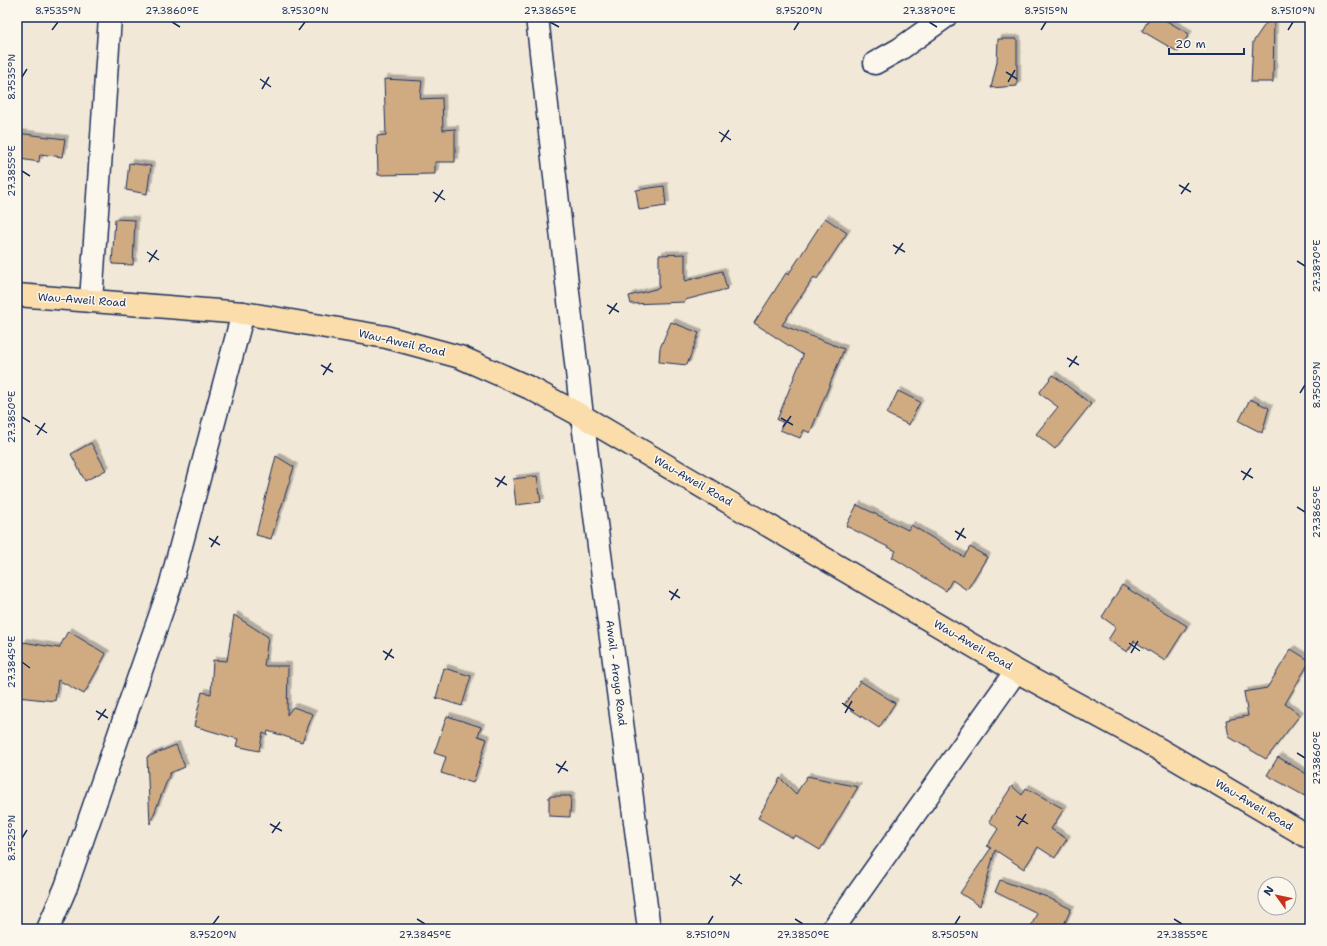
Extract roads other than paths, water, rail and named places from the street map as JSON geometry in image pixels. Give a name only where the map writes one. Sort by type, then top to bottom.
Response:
[{"type":"main road","name":"Wau-Aweil Road","points":[[17,295],[243,312],[386,337],[460,357],[530,388],[582,416],[1016,671],[1145,741],[1310,838]]},
{"type":"street","points":[[91,301],[110,17]]},
{"type":"street","name":"Awail - Aroyo Road","points":[[536,17],[582,416],[649,929]]},
{"type":"street","points":[[875,63],[945,17]]},
{"type":"street","points":[[48,929],[66,887],[170,587],[243,312]]},
{"type":"street","points":[[833,929],[1016,671]]}]
